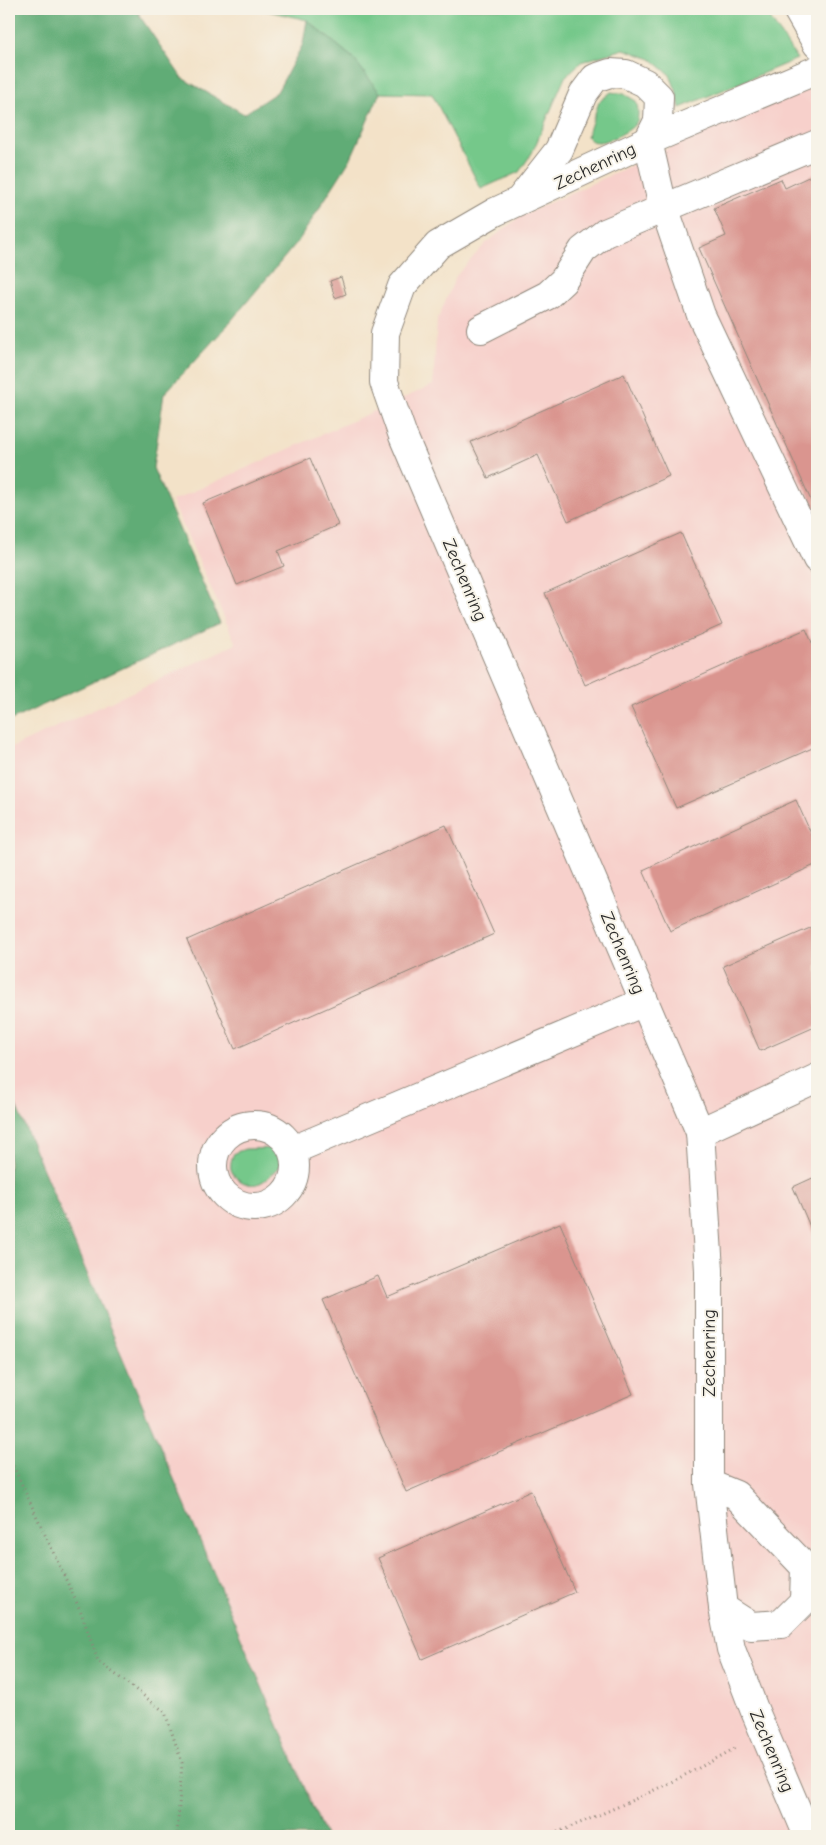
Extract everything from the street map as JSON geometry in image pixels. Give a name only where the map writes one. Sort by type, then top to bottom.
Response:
[{"type":"street","points":[[797,9],[817,44]]},
{"type":"street","points":[[817,70],[648,141],[664,207],[701,315],[817,559]]},
{"type":"street","name":"Zechenring","points":[[518,202],[559,150],[583,94],[594,78],[610,73],[626,74],[645,83],[658,97],[658,121],[648,141],[518,202],[495,212],[438,245],[402,286],[386,333],[384,382],[403,436],[700,1132],[709,1270],[709,1484],[723,1608],[731,1649],[808,1836]]},
{"type":"street","points":[[481,329],[548,295],[563,281],[583,250],[605,233],[817,144]]},
{"type":"street","name":"Zechenring","points":[[293,1150],[644,1002]]},
{"type":"street","points":[[700,1132],[817,1078]]},
{"type":"street","points":[[709,1484],[736,1495],[805,1567],[804,1601],[782,1624],[751,1626],[723,1608]]},
{"type":"path","points":[[9,1458],[81,1612],[98,1661],[165,1712],[182,1763],[177,1836]]},
{"type":"path","points":[[548,1836],[618,1808],[708,1764],[764,1732]]},
{"type":"shaded area","points":[[817,86],[817,1836],[324,1836],[9,1089],[9,749],[236,644],[172,501],[433,385],[437,321],[456,276],[486,243],[521,216],[691,138]]},
{"type":"green space","points":[[9,9],[139,9],[139,15],[182,78],[244,114],[277,92],[303,44],[307,20],[353,58],[380,93],[350,160],[299,240],[225,328],[164,394],[153,468],[220,623],[9,721]]},
{"type":"green space","points":[[259,9],[764,9],[797,59],[680,108],[670,75],[651,59],[624,49],[581,62],[565,77],[532,153],[519,172],[481,189],[432,94],[380,93],[353,58],[307,20]]},
{"type":"green space","points":[[611,92],[624,94],[636,101],[637,121],[631,128],[613,138],[601,142],[592,141],[587,136],[599,102]]},
{"type":"green space","points":[[9,1089],[42,1167],[325,1836],[9,1836]]},
{"type":"green space","points":[[285,1148],[287,1160],[260,1183],[247,1184],[242,1182],[235,1177],[231,1169],[234,1153],[245,1149]]},
{"type":"building","points":[[817,173],[817,514],[699,248],[726,236],[714,208],[781,179],[785,188]]},
{"type":"building","points":[[341,277],[346,294],[335,298],[330,281]]},
{"type":"building","points":[[624,374],[669,476],[568,521],[538,455],[488,478],[471,442]]},
{"type":"building","points":[[310,458],[338,525],[278,551],[284,566],[237,585],[203,503]]},
{"type":"building","points":[[681,533],[722,625],[585,685],[545,593]]},
{"type":"building","points":[[806,629],[817,654],[817,746],[676,808],[631,707]]},
{"type":"building","points":[[796,800],[817,847],[817,864],[670,931],[643,870]]},
{"type":"building","points":[[446,825],[494,934],[235,1049],[187,940]]},
{"type":"building","points":[[817,925],[817,1026],[760,1051],[723,966]]},
{"type":"building","points":[[817,1176],[817,1243],[793,1187]]},
{"type":"building","points":[[560,1223],[633,1394],[406,1492],[323,1300],[378,1276],[387,1297]]},
{"type":"building","points":[[531,1491],[575,1592],[422,1659],[378,1558]]}]
